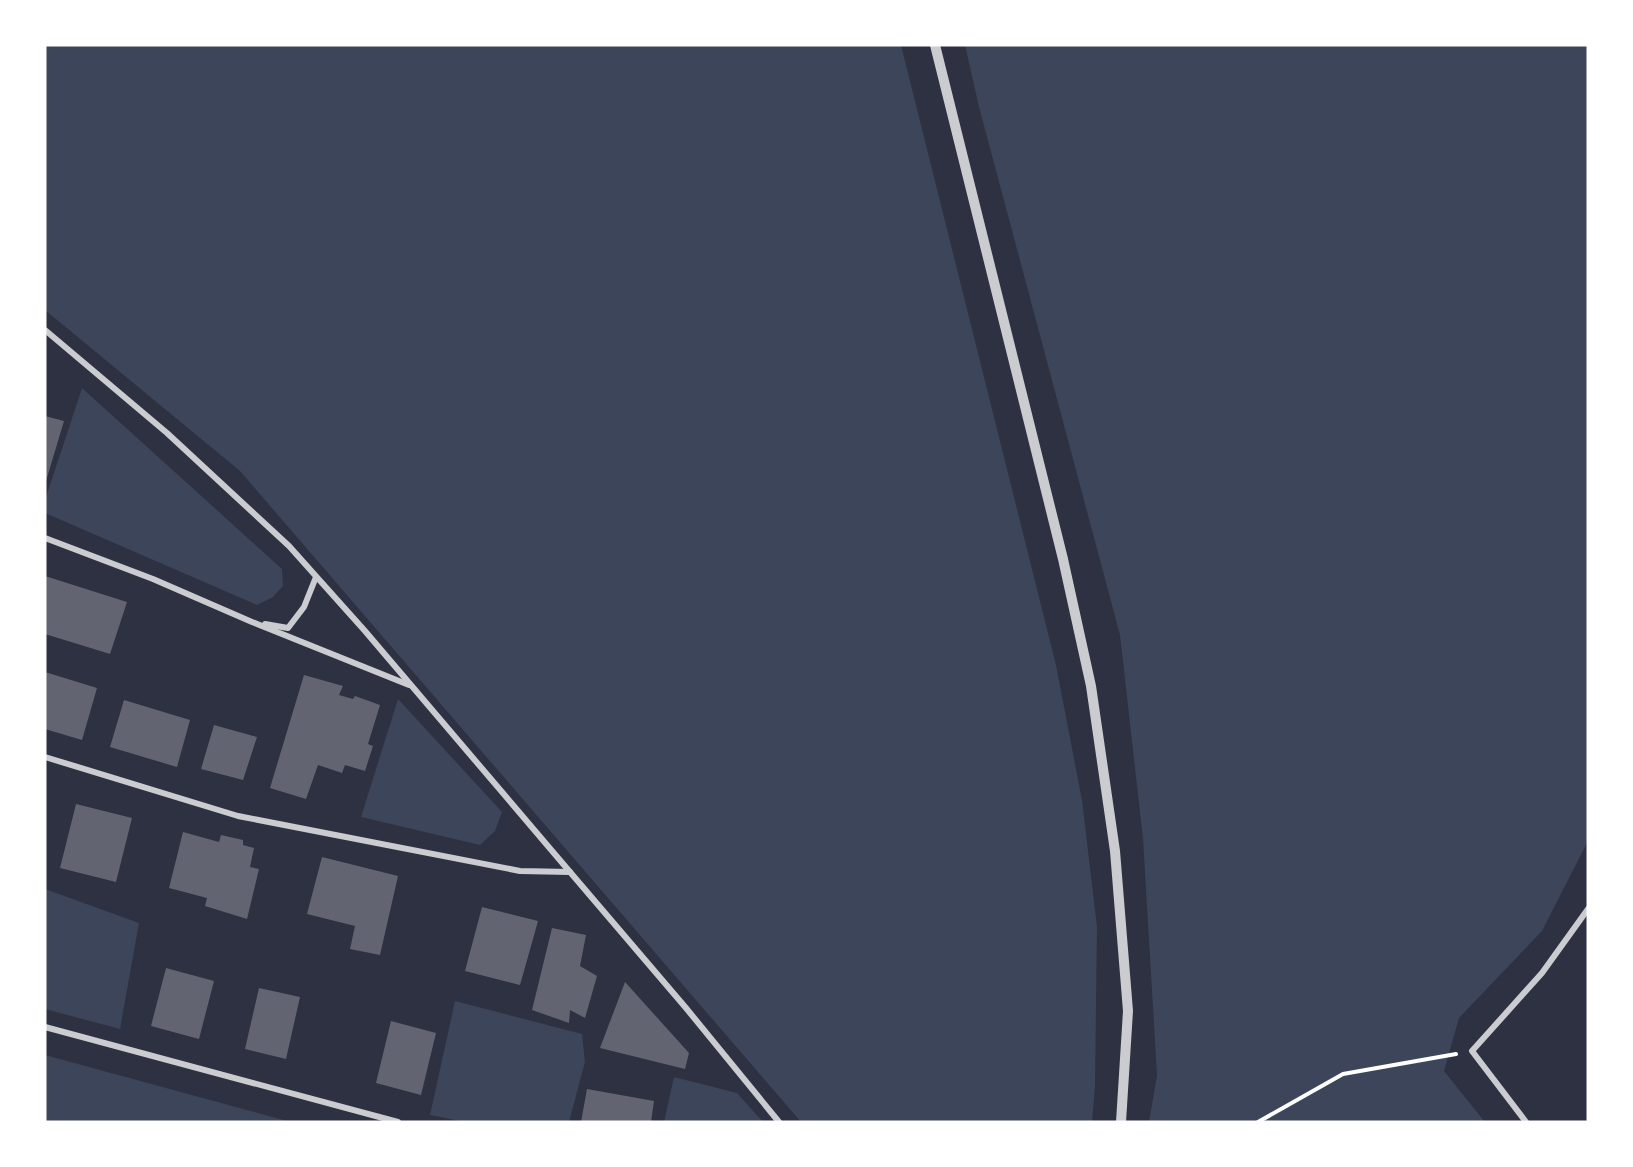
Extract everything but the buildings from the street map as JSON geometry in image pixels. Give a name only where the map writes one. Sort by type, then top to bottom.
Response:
[{"type":"street","points":[[935,45],[1060,548],[1091,686],[1115,851],[1128,1011],[1120,1122]]},
{"type":"street","points":[[45,330],[167,433],[289,546],[686,1008],[779,1122]]},
{"type":"street","points":[[45,538],[153,579],[410,686]]},
{"type":"street","points":[[252,622],[288,628],[304,607],[316,577]]},
{"type":"street","points":[[45,757],[238,816],[520,872],[570,872]]},
{"type":"street","points":[[1526,1122],[1472,1051],[1542,973],[1588,909]]},
{"type":"street","points":[[45,1027],[398,1122]]},
{"type":"path","points":[[1258,1122],[1342,1074],[1472,1051]]},
{"type":"shaded area","points":[[45,45],[901,45],[1056,665],[1082,800],[1097,927],[1095,1086],[1092,1122],[801,1122],[240,471],[45,310]]},
{"type":"shaded area","points":[[965,45],[1588,45],[1588,841],[1542,931],[1459,1018],[1444,1071],[1485,1122],[1149,1122],[1157,1075],[1143,839],[1120,635],[979,107]]},
{"type":"shaded area","points":[[82,388],[282,569],[283,586],[273,597],[257,605],[45,513],[45,500]]},
{"type":"shaded area","points":[[398,699],[502,812],[495,831],[480,845],[361,817]]},
{"type":"shaded area","points":[[45,889],[139,923],[120,1029],[45,1009]]},
{"type":"shaded area","points":[[455,1001],[582,1034],[585,1062],[569,1122],[465,1122],[430,1115]]},
{"type":"shaded area","points":[[45,1055],[291,1122],[45,1122]]},
{"type":"shaded area","points":[[674,1077],[737,1093],[763,1122],[664,1122]]}]
